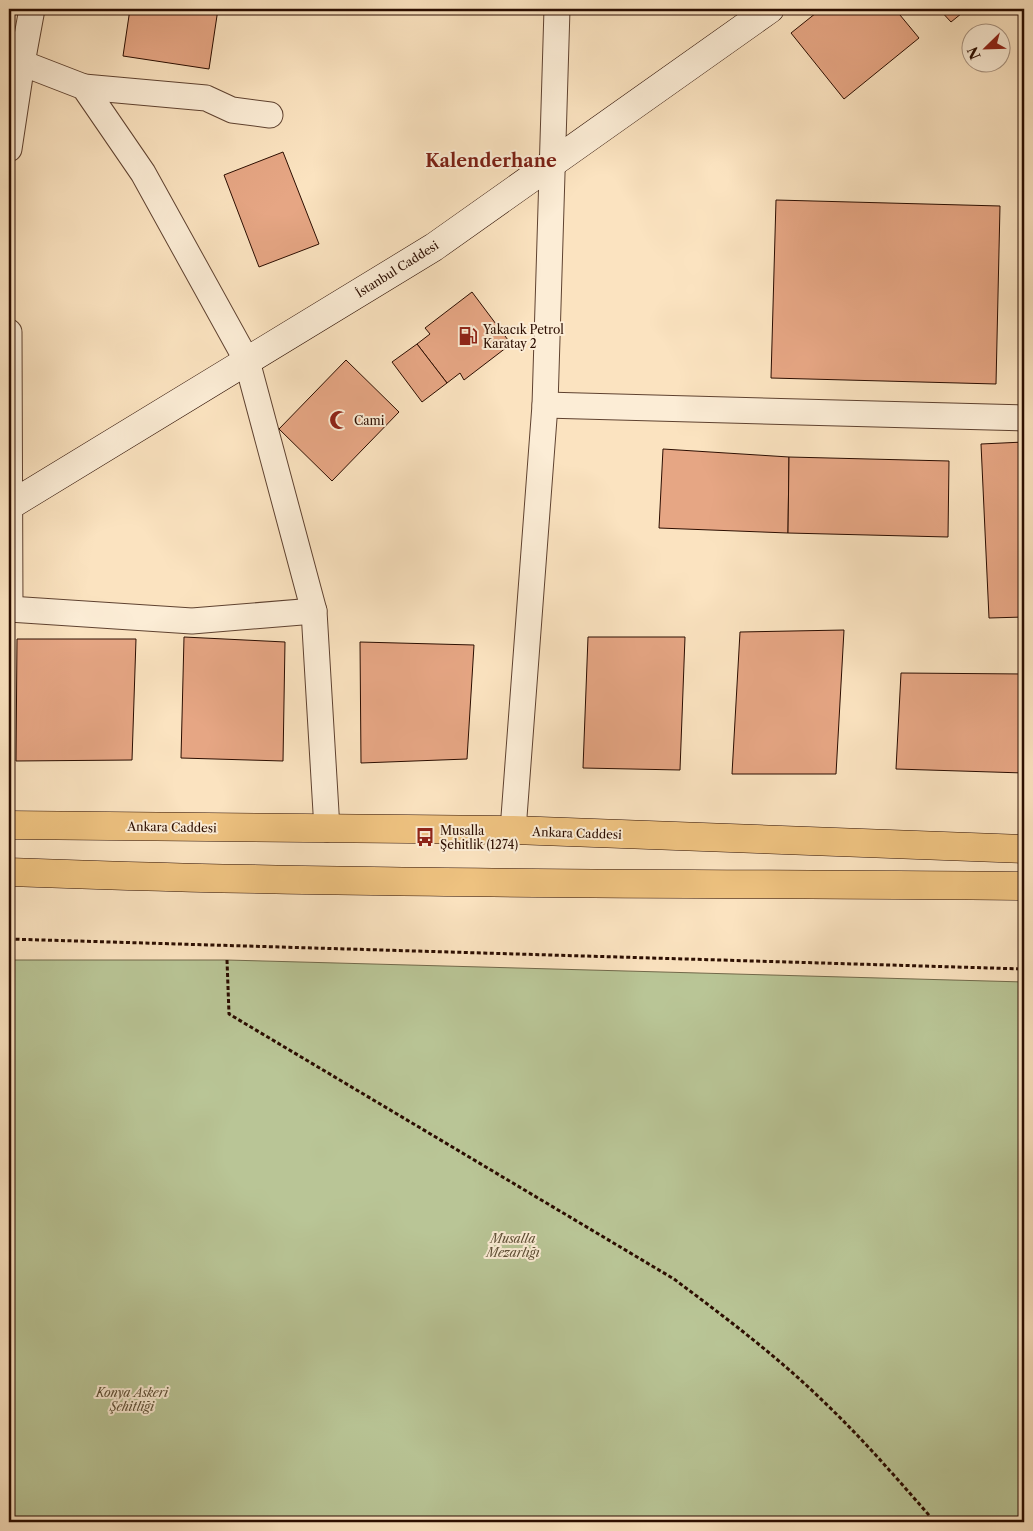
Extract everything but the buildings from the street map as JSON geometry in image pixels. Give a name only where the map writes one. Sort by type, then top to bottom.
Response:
[{"type":"main road","name":"Ankara Caddesi","points":[[9,825],[513,830],[1024,849]]},
{"type":"main road","points":[[9,872],[140,877],[328,880],[1024,886]]},
{"type":"street","points":[[9,149],[11,122],[32,9]]},
{"type":"street","points":[[513,830],[545,405],[557,9]]},
{"type":"street","name":"İstanbul Caddesi","points":[[10,506],[434,247],[770,9]]},
{"type":"street","points":[[22,63],[84,87],[206,98],[232,110],[270,115]]},
{"type":"street","points":[[84,87],[143,173],[247,361],[314,611],[327,829]]},
{"type":"street","points":[[9,332],[9,609],[192,621],[314,611]]},
{"type":"street","points":[[545,405],[1024,418]]},
{"type":"path","points":[[9,939],[1024,969]]},
{"type":"path","points":[[227,960],[229,1014],[674,1279],[734,1323],[824,1401],[868,1446],[936,1522]]},
{"type":"green space","name":"Musalla Mezarlığı","points":[[9,960],[227,960],[1024,982],[1024,1522],[9,1522]]},
{"type":"place","name":"Yakacık Petrol Karatay 2","points":[[468,336]]},
{"type":"place","name":"Cami","points":[[339,420]]},
{"type":"place","name":"Musalla Şehitlik (1274)","points":[[425,837]]},
{"type":"district","name":"Kalenderhane","points":[[491,161]]},
{"type":"park label","name":"Konya Askeri Şehitliği","points":[[132,1399]]}]
